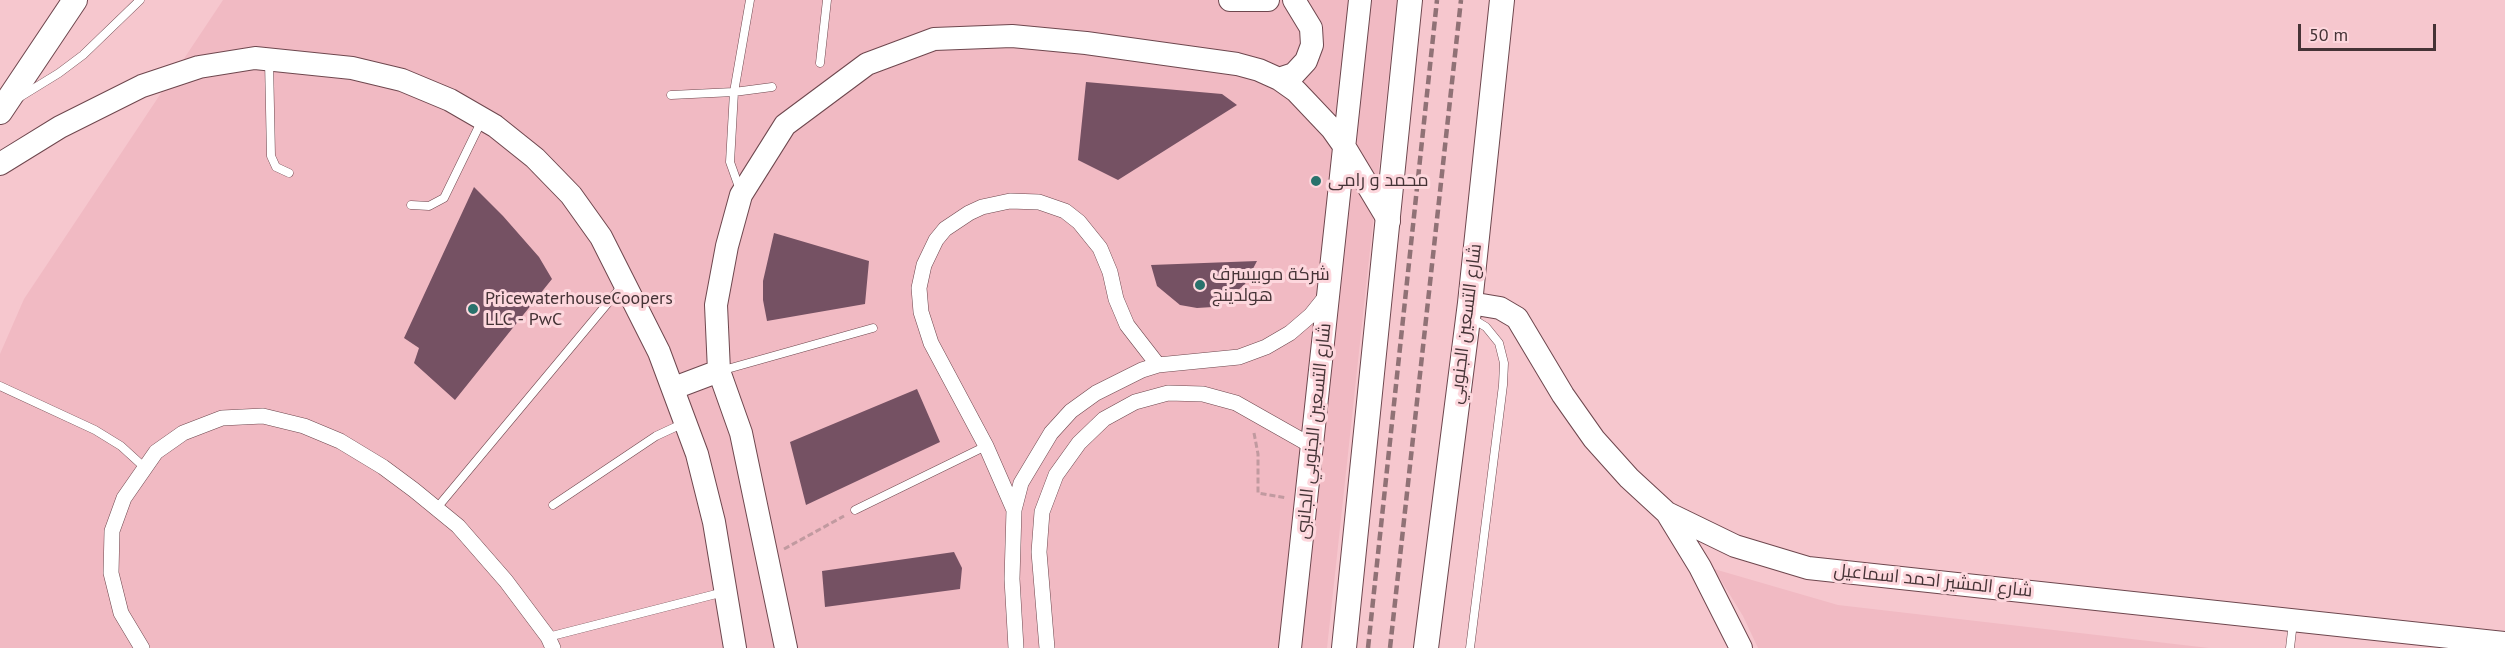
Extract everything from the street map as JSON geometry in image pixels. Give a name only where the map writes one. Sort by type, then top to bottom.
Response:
[{"type":"main road","points":[[2,109],[75,0]]},
{"type":"main road","points":[[1344,648],[1410,0]]},
{"type":"main road","name":"شارع التسعين الجنوبي","points":[[1426,648],[1469,310],[1502,0]]},
{"type":"street","points":[[1230,0],[1268,0]]},
{"type":"street","points":[[1279,79],[1294,74],[1306,61],[1312,45],[1311,28],[1294,0]]},
{"type":"street","name":"شارع التسعين الجنوبي الجانبى","points":[[1290,648],[1360,0]]},
{"type":"street","points":[[786,648],[741,433],[719,371],[716,305],[727,246],[741,195],[785,125],[867,64],[934,39],[1012,36],[1086,43],[1237,64],[1279,79],[1311,105],[1344,146],[1389,221]]},
{"type":"street","points":[[0,164],[60,127],[142,86],[199,68],[255,58],[352,68],[402,80],[450,100],[483,119],[535,158],[571,195],[601,237],[625,283],[674,387],[697,454],[714,522],[735,648]]},
{"type":"street","points":[[1014,510],[986,446],[925,328],[919,300],[921,277],[929,252],[945,230],[969,213],[996,203],[1024,201],[1052,206],[1065,212],[1079,222],[1100,248],[1127,326],[1158,365]]},
{"type":"street","points":[[1016,648],[1012,579],[1014,510],[1022,483],[1051,433],[1071,411],[1095,393],[1142,370],[1158,365],[1239,357],[1266,347],[1290,333],[1304,321],[1329,292]]},
{"type":"street","name":"شارع المشير احمد اسماعيل","points":[[1469,310],[1500,308],[1517,318],[1563,395],[1594,438],[1629,478],[1667,513],[1735,546],[1808,568],[2505,643]]},
{"type":"street","points":[[674,387],[719,371]]},
{"type":"street","points":[[1047,648],[1039,552],[1042,512],[1056,475],[1079,443],[1104,419],[1135,402],[1168,393],[1203,394],[1236,403],[1312,446]]},
{"type":"street","points":[[142,648],[121,613],[111,573],[112,531],[124,498],[156,452],[183,433],[222,418],[263,416],[304,426],[340,441],[383,467],[436,508],[458,526],[506,581],[551,643]]},
{"type":"street","points":[[1667,513],[1700,567],[1741,648]]},
{"type":"street","points":[[1700,567],[1704,557],[1712,550],[1735,546]]},
{"type":"lane","points":[[2,109],[83,55],[140,0]]},
{"type":"lane","points":[[741,195],[730,162],[734,92],[750,0]]},
{"type":"lane","points":[[820,63],[827,0]]},
{"type":"lane","points":[[269,60],[271,156],[276,167],[289,173]]},
{"type":"lane","points":[[671,95],[734,92],[772,87]]},
{"type":"lane","points":[[411,205],[429,206],[444,198],[483,119]]},
{"type":"lane","points":[[436,508],[625,283]]},
{"type":"lane","points":[[1469,310],[1499,343],[1504,363],[1470,648]]},
{"type":"lane","points":[[719,371],[873,328]]},
{"type":"lane","points":[[0,387],[95,430],[121,446],[144,467]]},
{"type":"lane","points":[[553,505],[656,436],[686,422]]},
{"type":"lane","points":[[855,510],[986,446]]},
{"type":"lane","points":[[551,643],[727,591]]},
{"type":"lane","points":[[2290,648],[2293,620]]},
{"type":"path","points":[[1236,403],[1252,425],[1258,454],[1258,493],[1306,501]]},
{"type":"path","points":[[767,558],[855,510]]},
{"type":"shaded area","points":[[223,0],[1397,0],[1327,648],[0,648],[0,354],[24,299]]},
{"type":"shaded area","points":[[1714,569],[1838,605],[2209,648],[1758,648],[1743,616]]},
{"type":"building","points":[[1086,82],[1222,94],[1237,105],[1118,180],[1078,160]]},
{"type":"building","name":"PricewaterhouseCoopers LLC - PwC","points":[[474,187],[539,257],[552,279],[455,400],[414,363],[419,348],[404,338]]},
{"type":"building","points":[[774,233],[869,261],[865,304],[767,321],[763,300],[763,281]]},
{"type":"building","name":"شركة موبيسرف هولدينج","points":[[1257,261],[1245,284],[1228,299],[1213,307],[1197,308],[1180,305],[1157,286],[1151,265]]},
{"type":"building","points":[[917,389],[940,442],[806,505],[790,442]]},
{"type":"building","points":[[954,552],[962,568],[960,589],[825,607],[822,571]]},
{"type":"railway","points":[[1368,648],[1437,0]]},
{"type":"railway","points":[[1390,648],[1461,0]]},
{"type":"place","name":"محمد و رامى","points":[[1316,181]]},
{"type":"place","name":"شركة موبيسرف هولدينج","points":[[1200,285]]},
{"type":"place","name":"PricewaterhouseCoopers LLC - PwC","points":[[473,309]]}]
